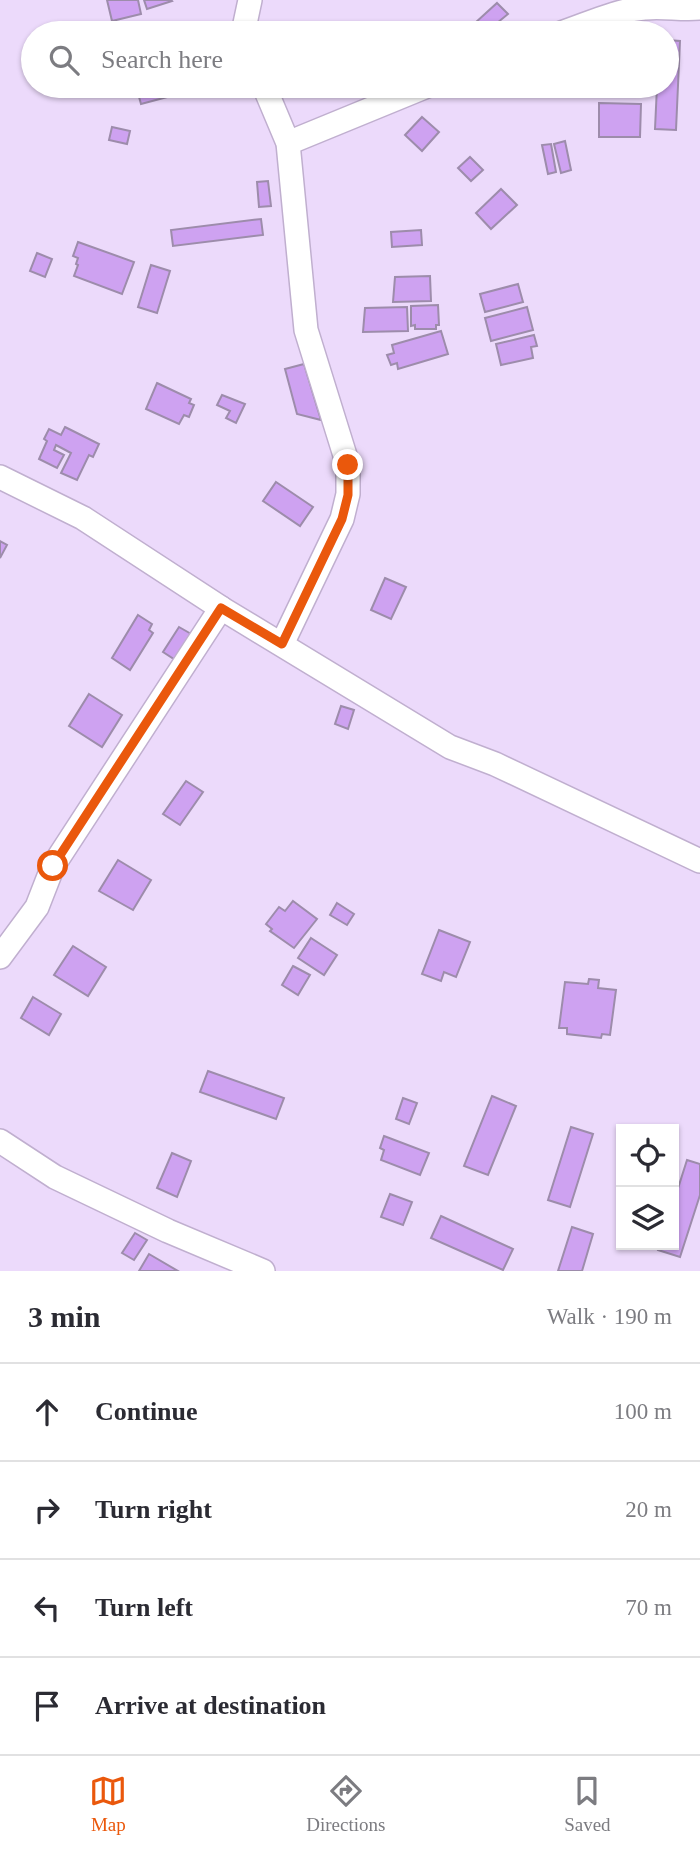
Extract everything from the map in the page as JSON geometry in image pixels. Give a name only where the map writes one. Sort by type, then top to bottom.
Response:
[{"type":"street","points":[[246,21],[250,0]]},
{"type":"street","points":[[595,21],[645,8],[700,8]]},
{"type":"street","points":[[269,98],[288,143],[306,330],[348,465],[348,495],[342,519],[282,644]]},
{"type":"street","points":[[288,143],[397,98]]},
{"type":"street","points":[[0,477],[83,518],[221,608],[450,747],[495,764],[700,861]]},
{"type":"street","points":[[0,957],[37,907],[53,866],[221,608]]},
{"type":"street","points":[[0,1141],[55,1177],[168,1231],[263,1271]]},
{"type":"building","points":[[107,0],[138,0],[141,14],[112,21]]},
{"type":"building","points":[[144,0],[171,0],[172,1],[147,9]]},
{"type":"building","points":[[497,3],[508,14],[500,21],[477,21]]},
{"type":"building","points":[[139,98],[164,98],[141,104]]},
{"type":"building","points":[[656,98],[677,98],[676,130],[655,129]]},
{"type":"building","points":[[599,103],[641,104],[640,137],[599,137]]},
{"type":"building","points":[[422,117],[439,132],[422,151],[405,135]]},
{"type":"building","points":[[112,127],[130,131],[127,144],[109,140]]},
{"type":"building","points":[[565,141],[571,170],[561,173],[554,144]]},
{"type":"building","points":[[551,144],[556,172],[548,174],[542,145]]},
{"type":"building","points":[[470,157],[483,170],[471,181],[458,168]]},
{"type":"building","points":[[268,181],[271,206],[259,207],[257,182]]},
{"type":"building","points":[[501,189],[517,205],[491,229],[476,213]]},
{"type":"building","points":[[261,219],[263,235],[173,246],[171,230]]},
{"type":"building","points":[[421,230],[422,245],[392,247],[391,232]]},
{"type":"building","points":[[78,242],[134,262],[122,294],[74,276],[78,258],[73,256]]},
{"type":"building","points":[[37,253],[52,259],[45,277],[30,271]]},
{"type":"building","points":[[151,265],[170,271],[157,313],[138,307]]},
{"type":"building","points":[[430,276],[431,301],[393,302],[395,277]]},
{"type":"building","points":[[518,284],[523,302],[485,312],[480,294]]},
{"type":"building","points":[[438,305],[439,325],[436,325],[436,329],[415,329],[415,325],[411,326],[411,306]]},
{"type":"building","points":[[407,307],[408,331],[363,332],[365,308]]},
{"type":"building","points":[[527,307],[533,330],[491,341],[485,318]]},
{"type":"building","points":[[441,331],[448,354],[398,369],[397,363],[391,365],[387,355],[394,353],[392,345]]},
{"type":"building","points":[[534,335],[537,346],[531,347],[533,358],[501,365],[496,344]]},
{"type":"building","points":[[304,364],[321,420],[297,414],[285,369]]},
{"type":"building","points":[[157,383],[191,399],[189,403],[194,405],[189,417],[184,415],[179,424],[146,409]]},
{"type":"building","points":[[222,395],[245,404],[236,423],[226,418],[230,411],[217,405]]},
{"type":"building","points":[[65,427],[99,444],[93,457],[89,455],[77,480],[61,473],[71,453],[56,445],[54,450],[64,455],[57,468],[39,459],[49,429],[61,435]]},
{"type":"building","points":[[276,482],[313,507],[300,526],[263,501]]},
{"type":"building","points":[[0,541],[7,545],[0,558]]},
{"type":"building","points":[[385,578],[406,587],[391,619],[371,610]]},
{"type":"building","points":[[138,615],[152,624],[149,630],[153,633],[130,670],[112,658]]},
{"type":"building","points":[[179,627],[193,635],[177,661],[163,652]]},
{"type":"building","points":[[89,694],[122,715],[102,747],[69,726]]},
{"type":"building","points":[[341,706],[354,710],[348,729],[335,724]]},
{"type":"building","points":[[186,781],[203,792],[180,825],[163,814]]},
{"type":"building","points":[[118,860],[151,880],[133,910],[99,891]]},
{"type":"building","points":[[293,901],[317,919],[294,948],[270,931],[272,929],[266,924],[279,907],[285,911]]},
{"type":"building","points":[[337,903],[354,914],[347,925],[330,915]]},
{"type":"building","points":[[439,930],[470,942],[456,977],[444,972],[441,981],[422,974]]},
{"type":"building","points":[[311,938],[337,955],[324,975],[298,958]]},
{"type":"building","points":[[73,946],[106,967],[88,996],[54,975]]},
{"type":"building","points":[[293,966],[310,975],[298,995],[282,985]]},
{"type":"building","points":[[589,979],[599,980],[598,988],[616,990],[610,1035],[602,1034],[601,1038],[567,1034],[567,1028],[559,1028],[565,982],[588,984]]},
{"type":"building","points":[[33,997],[61,1014],[49,1035],[21,1018]]},
{"type":"building","points":[[208,1071],[284,1098],[276,1119],[200,1092]]},
{"type":"building","points":[[492,1096],[516,1106],[488,1175],[464,1166]]},
{"type":"building","points":[[403,1098],[417,1103],[409,1124],[396,1119]]},
{"type":"building","points":[[571,1127],[593,1134],[570,1207],[548,1200]]},
{"type":"building","points":[[384,1136],[429,1153],[420,1175],[381,1160],[384,1150],[380,1148]]},
{"type":"building","points":[[172,1153],[191,1161],[177,1197],[157,1188]]},
{"type":"building","points":[[687,1160],[700,1164],[700,1195],[680,1257],[658,1250],[679,1250],[679,1185]]},
{"type":"building","points":[[390,1194],[412,1202],[403,1225],[381,1217]]},
{"type":"building","points":[[441,1216],[513,1249],[503,1270],[431,1238]]},
{"type":"building","points":[[572,1227],[593,1234],[582,1271],[558,1271]]},
{"type":"building","points":[[135,1233],[147,1240],[134,1260],[122,1253]]},
{"type":"building","points":[[149,1254],[178,1271],[139,1271]]},
{"type":"route","points":[[53,866],[221,608],[282,644],[342,519],[348,495],[348,465]]}]
